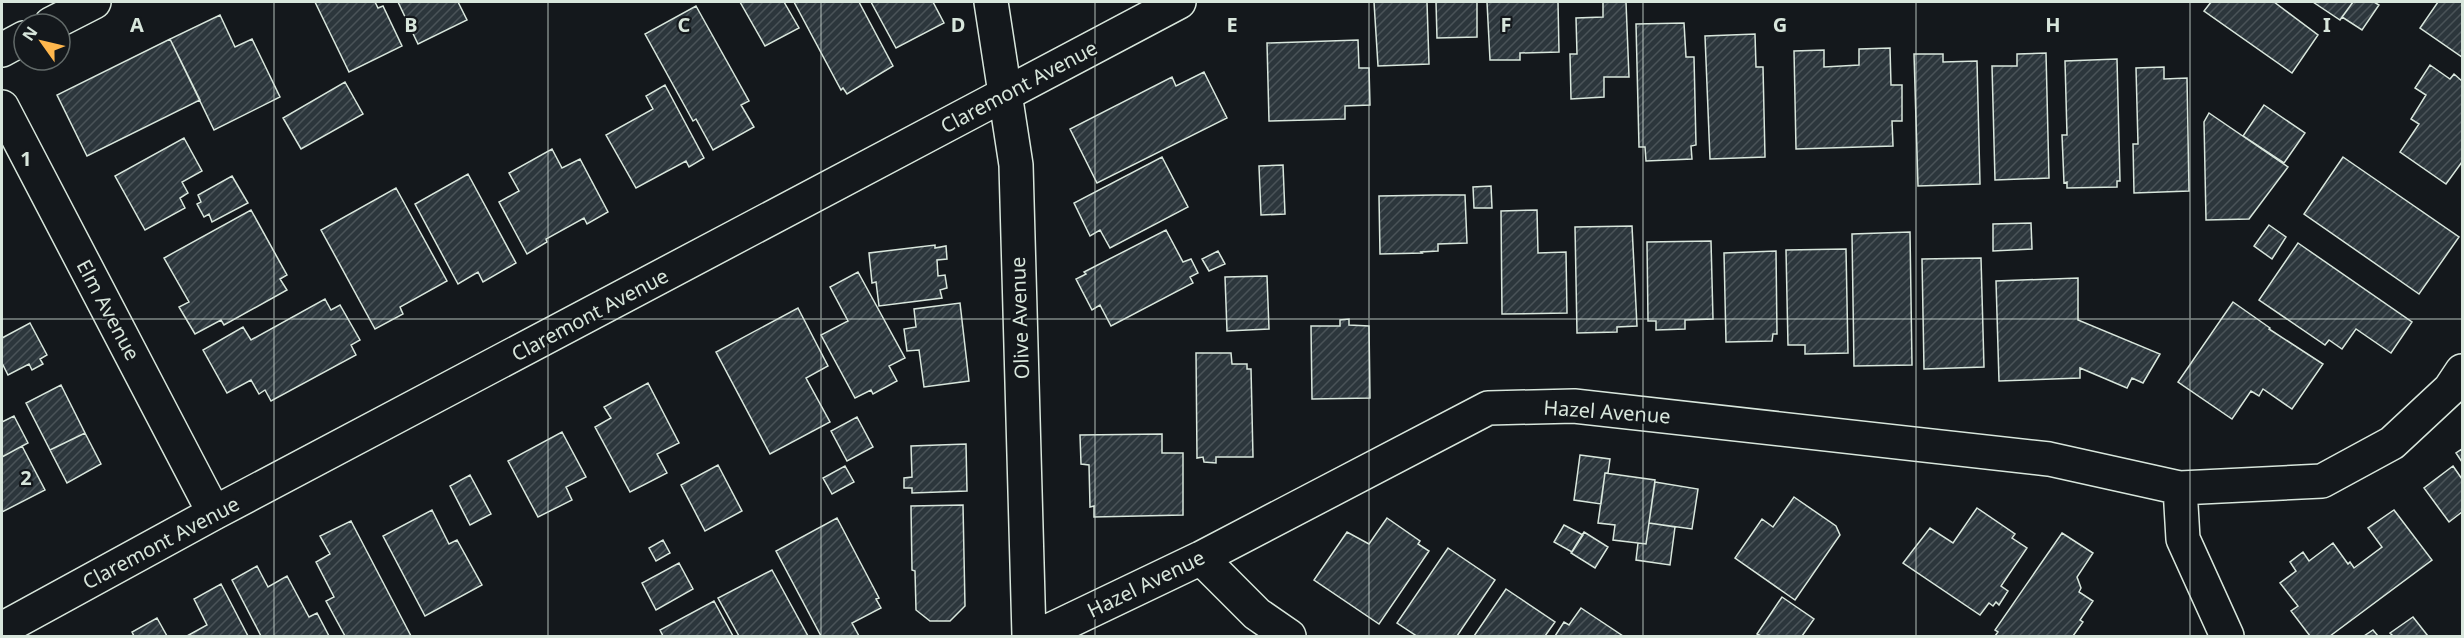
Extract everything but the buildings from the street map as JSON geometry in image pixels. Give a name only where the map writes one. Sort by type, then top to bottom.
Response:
[{"type":"street","points":[[72,13],[94,2]]},
{"type":"street","name":"Olive Avenue","points":[[991,2],[1016,165],[1029,636]]},
{"type":"street","name":"Claremont Avenue","points":[[2,629],[214,513],[1179,2]]},
{"type":"street","name":"Elm Avenue","points":[[2,107],[214,513]]},
{"type":"street","name":"Hazel Avenue","points":[[1038,636],[1201,558],[1488,408],[1574,406],[2049,459],[2180,488],[2322,481],[2392,443],[2450,389],[2463,371]]},
{"type":"street","points":[[2180,488],[2182,539],[2227,636]]},
{"type":"street","points":[[1201,558],[1257,614],[1289,636]]}]
